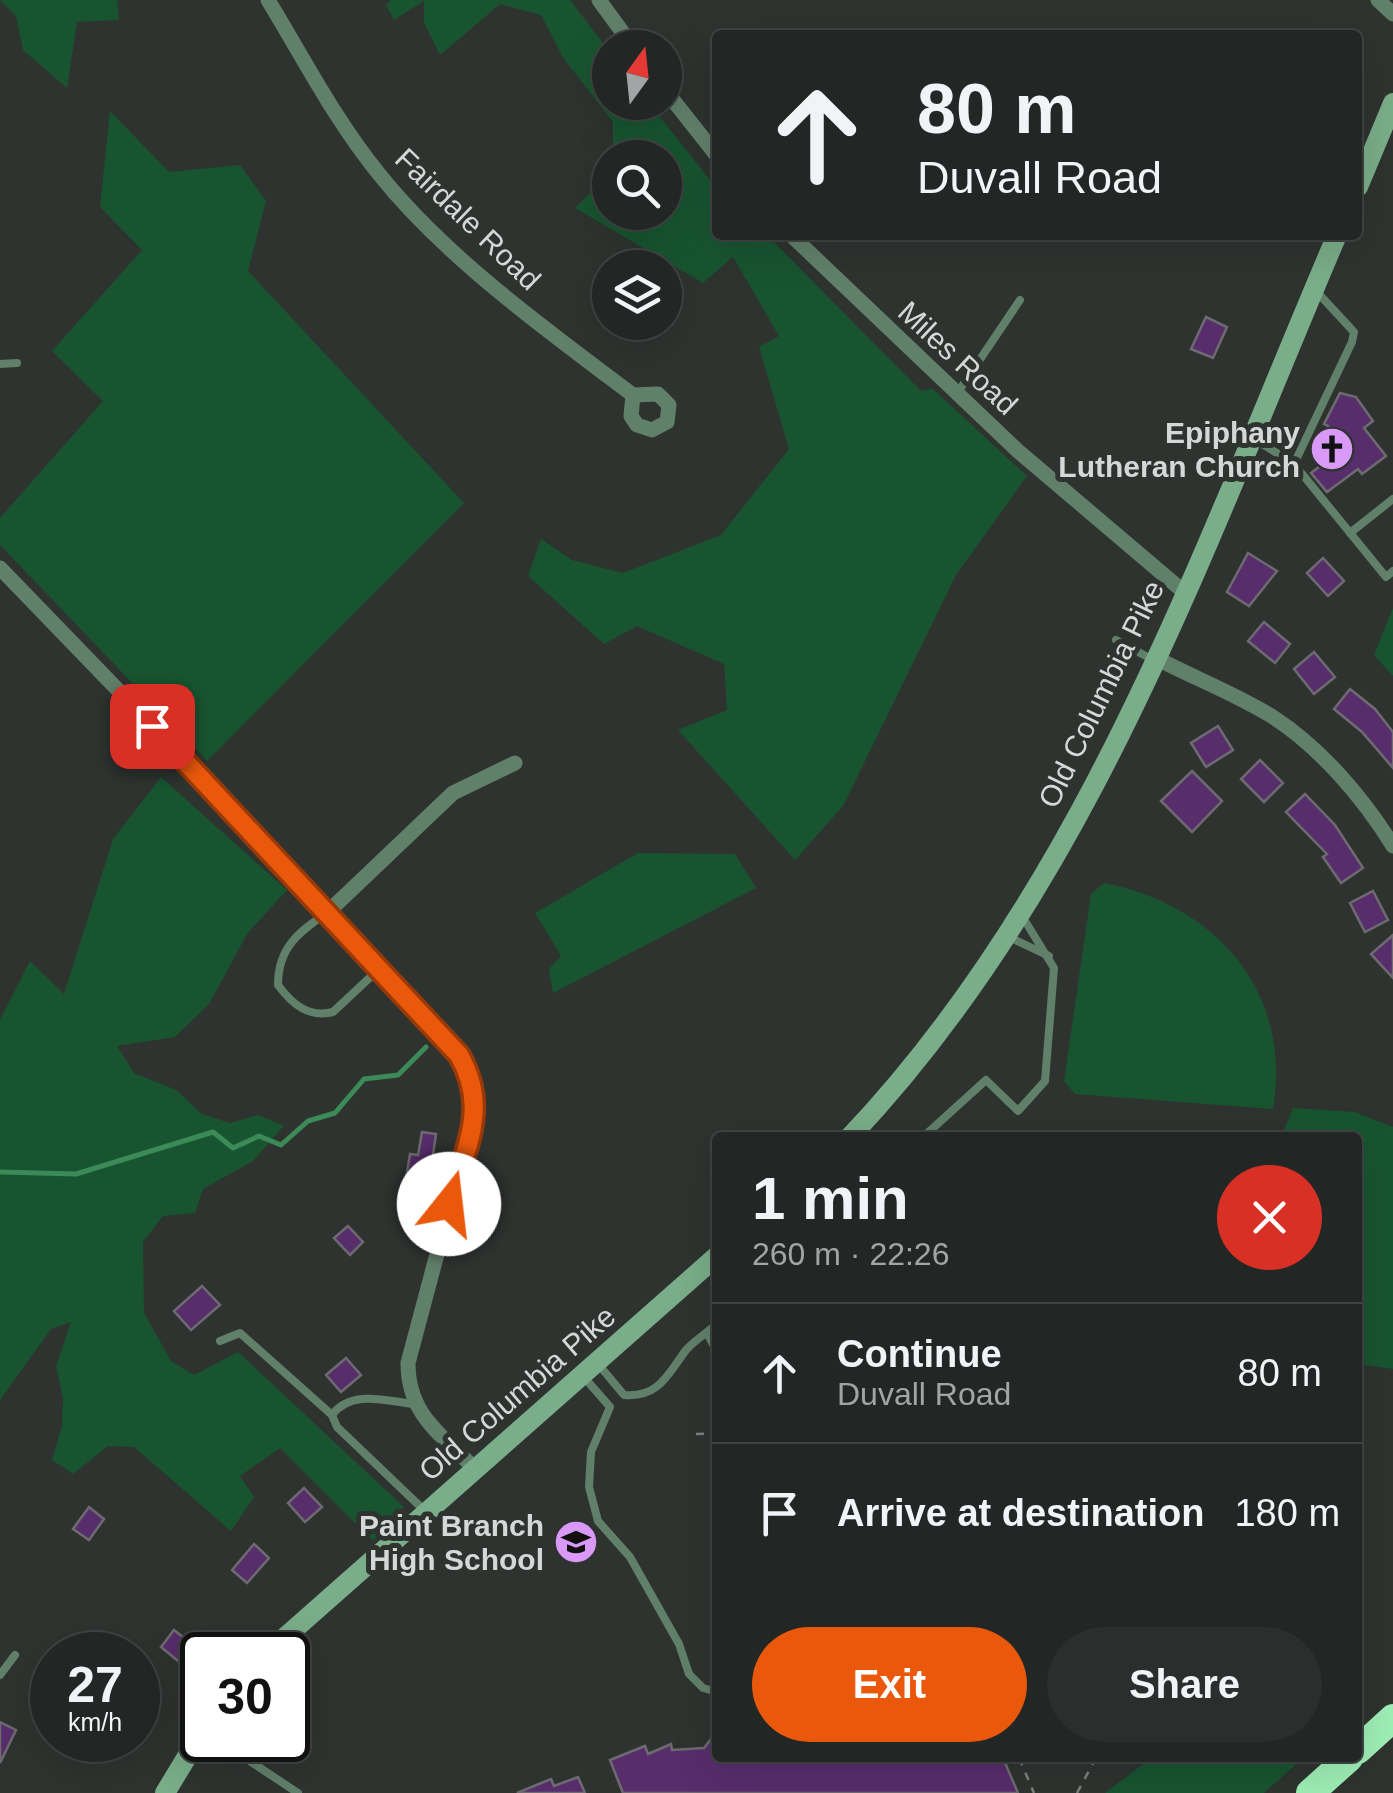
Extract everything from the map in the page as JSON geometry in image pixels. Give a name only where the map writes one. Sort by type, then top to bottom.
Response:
[{"type":"highway","points":[[1362,1746],[1393,1718]]},
{"type":"highway","points":[[1310,1793],[1345,1762]]},
{"type":"main road","points":[[1362,177],[1393,103]]},
{"type":"main road","name":"Old Columbia Pike","points":[[854,1132],[941,1034],[1006,936],[1108,761],[1335,240]]},
{"type":"main road","name":"Old Columbia Pike","points":[[291,1632],[712,1260]]},
{"type":"main road","points":[[165,1793],[184,1762]]},
{"type":"street","name":"Fairdale Road","points":[[268,0],[334,113],[381,177],[482,277],[634,395]]},
{"type":"street","points":[[600,0],[621,30]]},
{"type":"street","points":[[1378,0],[1393,14]]},
{"type":"street","points":[[682,111],[712,149]]},
{"type":"street","name":"Miles Road","points":[[796,240],[957,394],[1184,592]]},
{"type":"street","points":[[0,568],[328,912],[436,1031],[473,1080],[478,1104],[416,1321],[408,1363],[408,1392],[414,1404],[474,1469]]},
{"type":"street","points":[[1155,659],[1274,718],[1324,761],[1376,818],[1393,846]]},
{"type":"street","points":[[328,912],[453,793],[515,763]]},
{"type":"lane","points":[[1294,464],[1354,332],[1314,288]]},
{"type":"lane","points":[[957,394],[1020,300]]},
{"type":"lane","points":[[0,364],[17,364]]},
{"type":"lane","points":[[1251,436],[1294,464],[1386,577],[1393,572]]},
{"type":"lane","points":[[1350,534],[1393,500]]},
{"type":"lane","points":[[1116,640],[1155,659]]},
{"type":"lane","points":[[328,912],[299,932],[283,954],[278,985],[287,998],[305,1010],[333,1012],[380,969]]},
{"type":"lane","points":[[929,1132],[986,1080],[1018,1111],[1045,1081],[1054,968],[1020,913]]},
{"type":"lane","points":[[1006,936],[1050,956]]},
{"type":"lane","points":[[590,1370],[624,1395],[647,1394],[664,1384],[689,1346],[712,1328]]},
{"type":"lane","points":[[707,1332],[712,1342]]},
{"type":"lane","points":[[220,1341],[240,1333],[332,1415],[338,1427],[426,1512]]},
{"type":"lane","points":[[590,1370],[610,1407],[591,1452],[589,1486],[598,1520],[630,1557],[679,1644],[689,1674],[703,1688],[712,1690]]},
{"type":"lane","points":[[332,1415],[340,1404],[359,1398],[414,1404]]},
{"type":"lane","points":[[0,1675],[15,1655]]},
{"type":"lane","points":[[251,1762],[298,1793]]},
{"type":"path","points":[[696,1434],[712,1433]]},
{"type":"path","points":[[1021,1762],[1034,1793]]},
{"type":"path","points":[[1077,1793],[1094,1762]]},
{"type":"green space","points":[[0,0],[117,0],[119,20],[77,22],[67,88],[23,50],[16,16]]},
{"type":"green space","points":[[391,0],[570,0],[593,30],[592,95],[564,59],[541,15],[500,4],[440,55],[424,23],[424,1],[394,20],[386,5]]},
{"type":"green space","points":[[110,111],[169,172],[240,165],[266,201],[248,271],[464,503],[207,761],[0,545],[0,518],[103,401],[52,351],[142,250],[100,207]]},
{"type":"green space","points":[[662,120],[678,140],[613,140],[613,122]]},
{"type":"green space","points":[[682,145],[712,183],[712,240],[772,240],[921,391],[933,389],[1027,476],[956,575],[843,806],[795,860],[678,730],[727,710],[724,664],[637,626],[604,644],[528,576],[541,539],[572,560],[623,573],[721,535],[789,449],[759,347],[779,336],[733,257],[703,283],[682,271],[682,250],[647,250],[613,230],[682,230]]},
{"type":"green space","points":[[592,191],[592,218],[575,208]]},
{"type":"green space","points":[[1393,608],[1393,676],[1374,655]]},
{"type":"green space","points":[[161,777],[287,890],[247,934],[209,1004],[175,1037],[117,1046],[134,1073],[176,1090],[202,1114],[230,1123],[258,1115],[284,1126],[253,1161],[203,1189],[195,1213],[163,1216],[143,1242],[144,1313],[171,1361],[194,1375],[238,1352],[404,1507],[373,1541],[280,1448],[240,1476],[254,1497],[231,1531],[134,1447],[108,1446],[73,1474],[52,1460],[62,1426],[63,1398],[56,1366],[71,1322],[51,1329],[0,1400],[0,1020],[30,961],[64,994],[113,839]]},
{"type":"green space","points":[[638,853],[735,854],[756,888],[553,993],[549,969],[561,956],[535,913]]},
{"type":"green space","points":[[1104,883],[1144,894],[1180,911],[1212,933],[1238,960],[1258,992],[1271,1027],[1276,1067],[1273,1109],[1075,1094],[1064,1081],[1091,894]]},
{"type":"green space","points":[[1293,1108],[1355,1112],[1393,1127],[1393,1369],[1362,1365],[1362,1132],[1283,1132]]},
{"type":"green space","points":[[1146,1762],[1299,1762],[1264,1793],[1105,1793]]},
{"type":"building","points":[[1206,317],[1227,327],[1213,358],[1191,349]]},
{"type":"building","points":[[1340,393],[1356,397],[1373,421],[1364,428],[1386,456],[1362,474],[1358,469],[1327,492],[1311,473],[1336,454],[1324,438],[1328,426],[1324,424]]},
{"type":"building","points":[[1248,553],[1277,571],[1249,606],[1227,592]]},
{"type":"building","points":[[1323,558],[1344,581],[1328,596],[1307,573]]},
{"type":"building","points":[[1264,622],[1290,644],[1275,663],[1248,641]]},
{"type":"building","points":[[1314,652],[1335,677],[1314,694],[1294,669]]},
{"type":"building","points":[[1350,689],[1375,709],[1393,732],[1393,768],[1362,732],[1334,709]]},
{"type":"building","points":[[1218,726],[1233,750],[1206,767],[1191,743]]},
{"type":"building","points":[[1260,760],[1283,783],[1264,802],[1241,779]]},
{"type":"building","points":[[1192,771],[1222,801],[1192,832],[1161,801]]},
{"type":"building","points":[[1305,794],[1335,825],[1363,868],[1341,883],[1323,857],[1327,854],[1286,812]]},
{"type":"building","points":[[1373,891],[1388,920],[1365,932],[1350,903]]},
{"type":"building","points":[[1393,935],[1393,978],[1371,954]]},
{"type":"building","points":[[422,1132],[436,1134],[429,1183],[406,1179],[410,1154],[418,1155]]},
{"type":"building","points":[[348,1226],[363,1242],[350,1255],[334,1238]]},
{"type":"building","points":[[202,1286],[220,1305],[191,1330],[174,1311]]},
{"type":"building","points":[[346,1358],[361,1375],[341,1392],[326,1375]]},
{"type":"building","points":[[304,1488],[322,1507],[305,1522],[288,1503]]},
{"type":"building","points":[[89,1507],[104,1519],[89,1540],[73,1529]]},
{"type":"building","points":[[254,1544],[269,1558],[247,1583],[232,1570]]},
{"type":"building","points":[[174,1630],[180,1635],[180,1663],[161,1647]]},
{"type":"building","points":[[0,1722],[16,1730],[0,1763]]},
{"type":"building","points":[[712,1738],[712,1762],[1005,1762],[1018,1793],[623,1793],[610,1760],[645,1746],[648,1754],[671,1744],[672,1750],[704,1748]]},
{"type":"building","points":[[578,1777],[585,1793],[517,1793],[551,1779],[554,1786]]},
{"type":"waterway","points":[[0,1172],[76,1174],[213,1132],[233,1148],[259,1136],[281,1145],[308,1121],[335,1113],[364,1079],[398,1075],[426,1047]]},
{"type":"place","name":"Epiphany Lutheran Church","points":[[1332,449]]},
{"type":"place","name":"Paint Branch High School","points":[[576,1542]]},
{"type":"route","points":[[152,726],[459,1055],[473,1080],[478,1104],[449,1204]]}]
